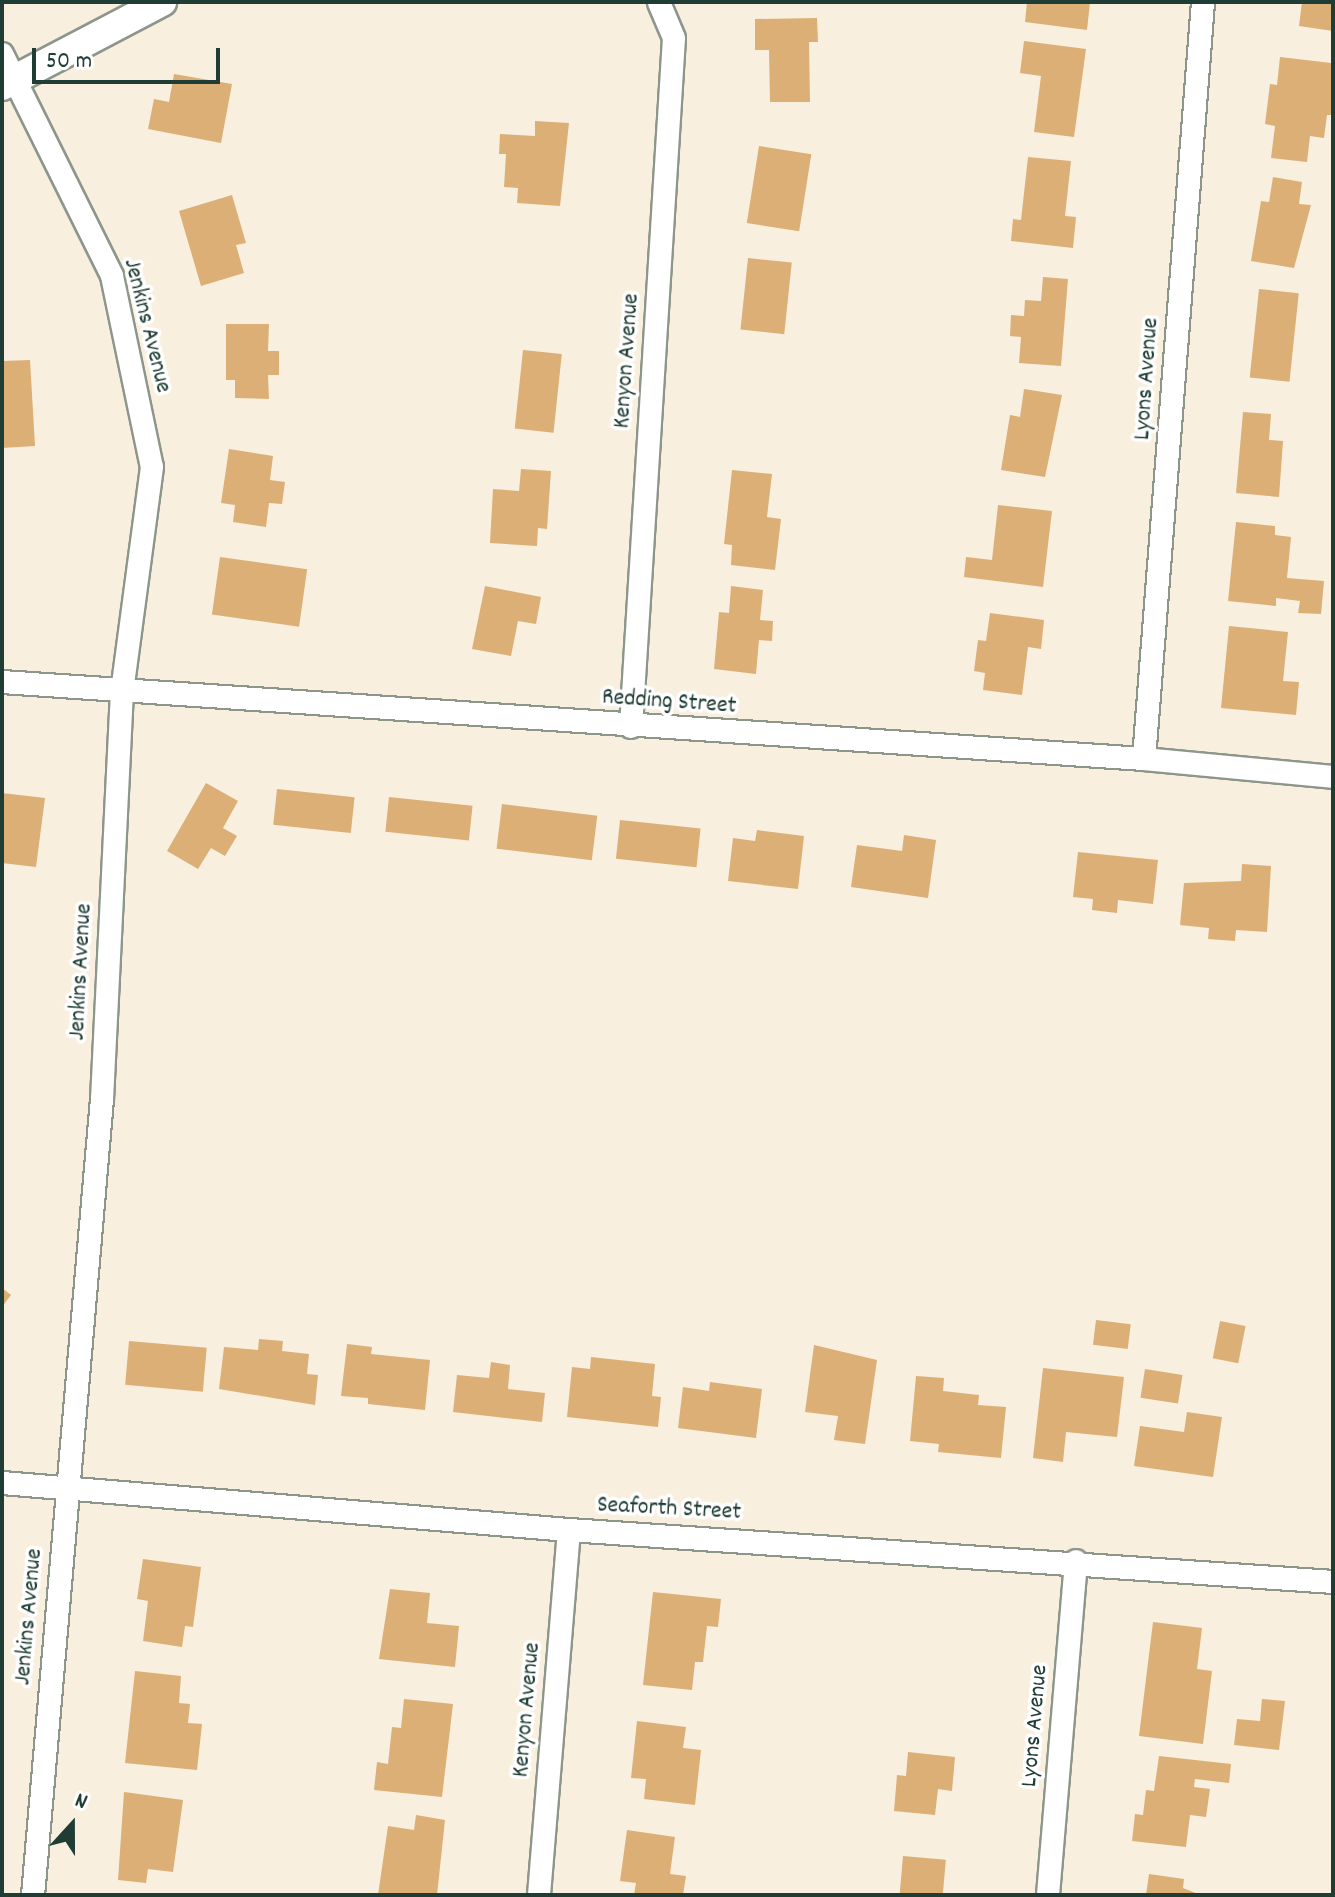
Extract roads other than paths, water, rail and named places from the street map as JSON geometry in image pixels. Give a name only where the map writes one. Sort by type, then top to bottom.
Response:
[{"type":"street","points":[[7,72],[162,2]]},
{"type":"street","name":"Kenyon Avenue","points":[[631,727],[674,38],[659,2]]},
{"type":"street","name":"Lyons Avenue","points":[[1144,759],[1203,2]]},
{"type":"street","name":"Jenkins Avenue","points":[[7,72],[112,276],[152,467],[122,691],[102,1099],[33,1895]]},
{"type":"street","name":"Redding Street","points":[[2,682],[631,727],[1144,759],[1333,777]]},
{"type":"street","name":"Seaforth Street","points":[[2,1483],[569,1530],[1076,1561],[1333,1582]]},
{"type":"street","name":"Kenyon Avenue","points":[[539,1895],[569,1530]]},
{"type":"street","name":"Lyons Avenue","points":[[1048,1895],[1076,1561]]}]
